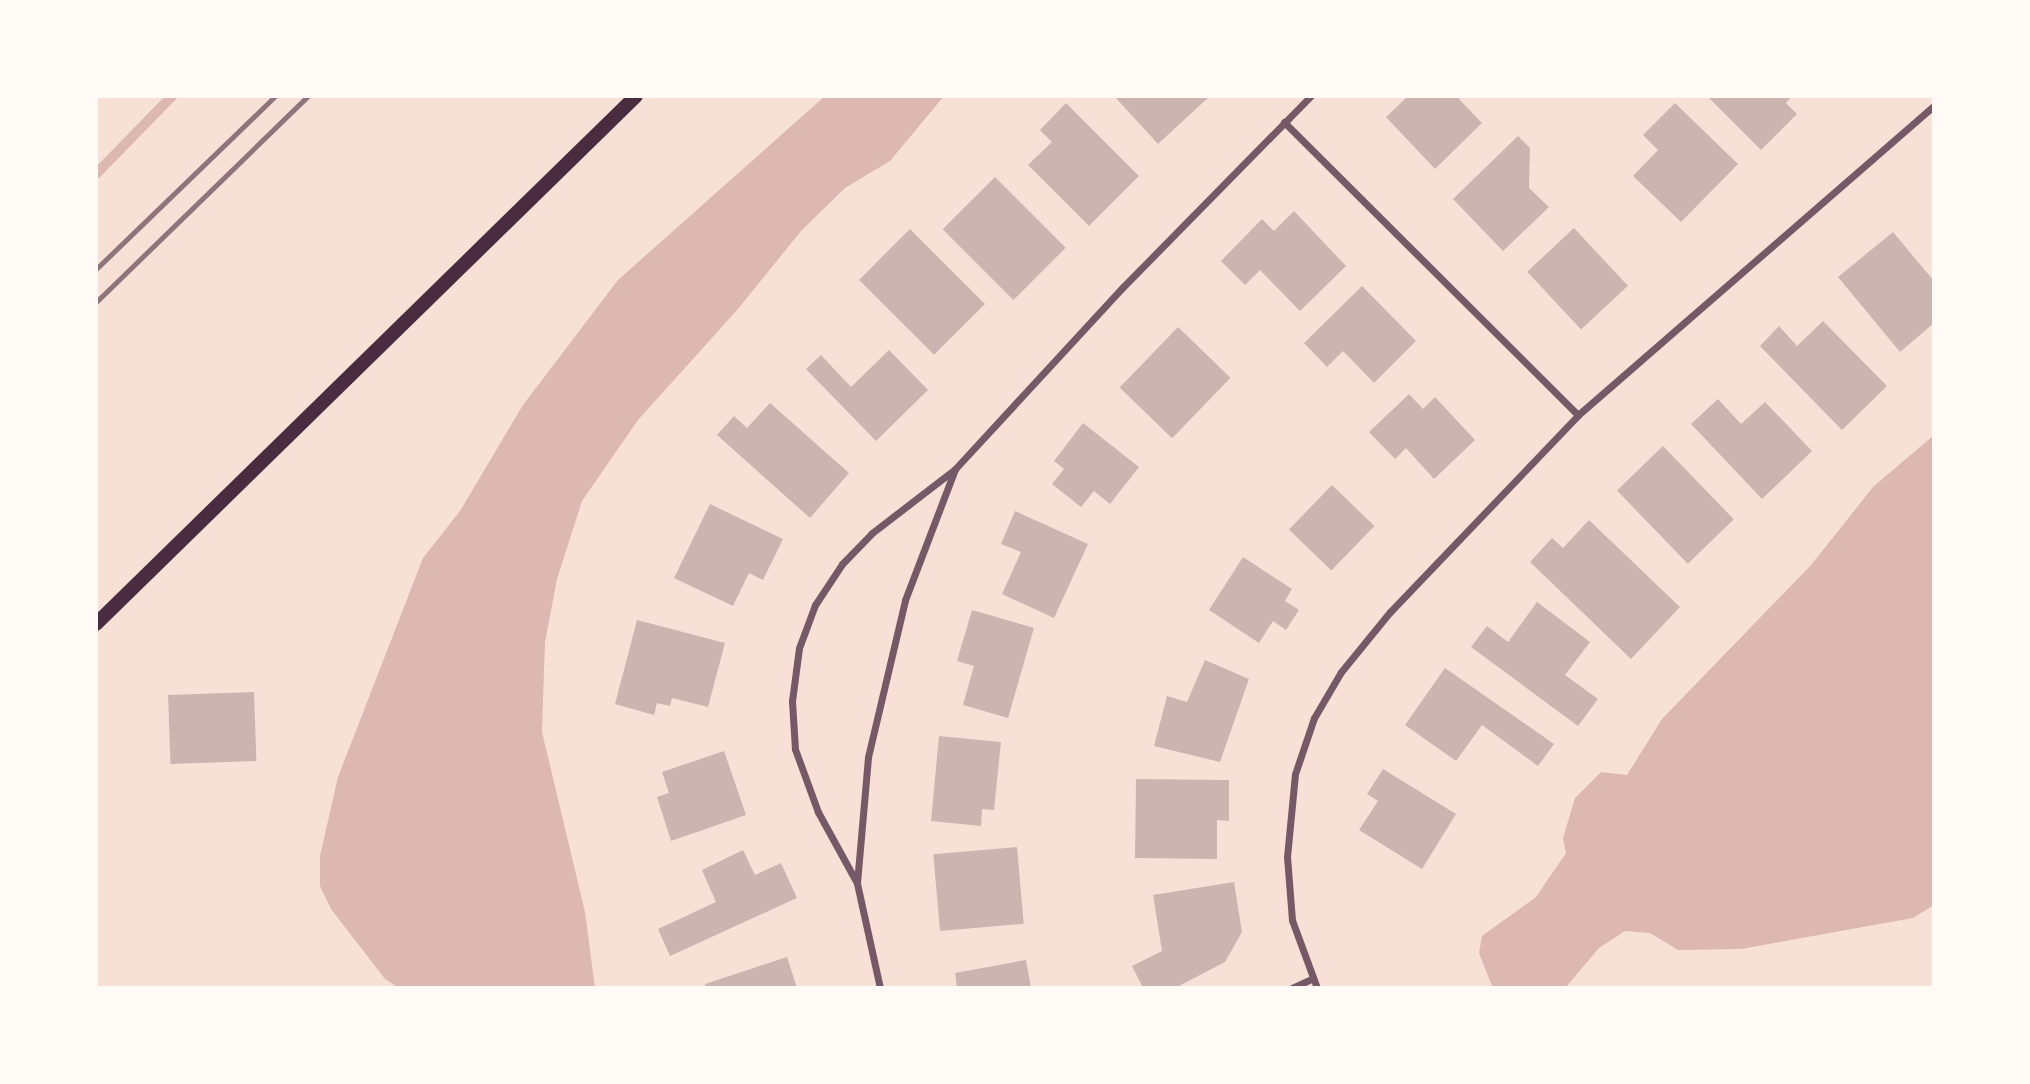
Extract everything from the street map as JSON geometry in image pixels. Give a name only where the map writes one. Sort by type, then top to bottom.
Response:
[{"type":"main road","points":[[96,624],[636,96]]},
{"type":"street","points":[[880,988],[857,884],[818,812],[795,749],[792,701],[799,648],[816,605],[842,564],[872,533],[956,469],[1311,96]]},
{"type":"street","points":[[1317,988],[1311,979],[1292,920],[1287,857],[1295,774],[1314,718],[1341,672],[1390,612],[1578,415],[1934,105]]},
{"type":"street","points":[[1284,122],[1578,415]]},
{"type":"street","points":[[857,884],[869,757],[888,659],[929,532],[956,469]]},
{"type":"street","points":[[1292,988],[1311,979]]},
{"type":"shaded area","points":[[825,96],[944,96],[890,161],[845,188],[801,231],[738,309],[638,420],[582,501],[557,579],[545,642],[542,732],[585,912],[595,988],[399,988],[385,979],[331,909],[320,886],[320,856],[338,777],[423,558],[460,511],[523,405],[618,280]]},
{"type":"shaded area","points":[[1934,435],[1934,905],[1913,918],[1741,949],[1678,950],[1650,933],[1625,931],[1599,948],[1565,988],[1492,986],[1479,953],[1482,936],[1536,897],[1566,853],[1563,838],[1575,798],[1601,772],[1627,775],[1662,719],[1812,564],[1873,487]]},
{"type":"building","points":[[1114,96],[1210,96],[1158,144]]},
{"type":"building","points":[[1408,96],[1462,96],[1459,99],[1482,123],[1435,169],[1386,117]]},
{"type":"building","points":[[1707,96],[1792,96],[1786,103],[1797,114],[1761,150]]},
{"type":"building","points":[[1066,103],[1139,176],[1089,226],[1028,165],[1052,142],[1040,130]]},
{"type":"building","points":[[1675,103],[1738,164],[1681,222],[1633,176],[1658,150],[1643,135]]},
{"type":"building","points":[[1518,136],[1530,148],[1529,188],[1549,207],[1503,251],[1453,199]]},
{"type":"building","points":[[995,177],[1066,248],[1013,300],[943,229]]},
{"type":"building","points":[[1294,211],[1346,266],[1300,311],[1260,270],[1245,285],[1221,261],[1262,219],[1274,231]]},
{"type":"building","points":[[1574,228],[1628,286],[1581,329],[1527,272]]},
{"type":"building","points":[[910,229],[985,304],[934,355],[859,280]]},
{"type":"building","points":[[1893,232],[1934,281],[1934,323],[1900,352],[1838,277]]},
{"type":"building","points":[[1362,286],[1416,341],[1374,383],[1343,351],[1327,367],[1304,343]]},
{"type":"building","points":[[1823,321],[1887,386],[1842,430],[1760,346],[1779,326],[1797,346]]},
{"type":"building","points":[[1178,327],[1231,378],[1172,438],[1120,387]]},
{"type":"building","points":[[889,350],[928,390],[876,441],[806,369],[821,355],[851,387]]},
{"type":"building","points":[[1409,394],[1423,409],[1435,397],[1475,440],[1434,479],[1406,448],[1395,459],[1369,432]]},
{"type":"building","points":[[1718,399],[1741,424],[1765,402],[1812,451],[1762,499],[1691,424]]},
{"type":"building","points":[[770,403],[849,473],[810,518],[717,435],[734,416],[747,428]]},
{"type":"building","points":[[1083,423],[1139,467],[1110,504],[1094,491],[1081,507],[1052,484],[1064,469],[1054,461]]},
{"type":"building","points":[[1663,446],[1734,519],[1688,564],[1617,490]]},
{"type":"building","points":[[1332,485],[1374,526],[1331,571],[1289,530]]},
{"type":"building","points":[[710,504],[783,539],[763,580],[749,573],[733,606],[674,578]]},
{"type":"building","points":[[1015,511],[1088,544],[1054,618],[1002,594],[1021,552],[1001,544]]},
{"type":"building","points":[[1589,520],[1680,607],[1631,659],[1530,562],[1552,538],[1563,548]]},
{"type":"building","points":[[1243,557],[1292,589],[1285,601],[1299,610],[1286,630],[1273,621],[1259,643],[1209,610]]},
{"type":"building","points":[[1537,602],[1590,642],[1565,675],[1598,699],[1578,726],[1471,647],[1487,626],[1508,642]]},
{"type":"building","points":[[972,610],[1034,628],[1008,718],[963,705],[974,666],[957,661]]},
{"type":"building","points":[[637,620],[725,643],[708,707],[672,698],[670,706],[657,703],[654,715],[615,704]]},
{"type":"building","points":[[1205,660],[1249,679],[1220,762],[1154,746],[1167,696],[1187,702]]},
{"type":"building","points":[[1445,668],[1554,744],[1538,766],[1482,725],[1456,761],[1405,725]]},
{"type":"building","points":[[254,692],[256,761],[170,764],[168,695]]},
{"type":"building","points":[[939,736],[1001,742],[994,810],[982,809],[981,826],[931,821]]},
{"type":"building","points":[[724,751],[746,815],[671,841],[657,797],[669,793],[662,772]]},
{"type":"building","points":[[1383,769],[1456,814],[1422,869],[1359,830],[1378,801],[1367,794]]},
{"type":"building","points":[[1136,779],[1229,780],[1229,821],[1217,820],[1217,859],[1135,858]]},
{"type":"building","points":[[1017,847],[1024,924],[940,931],[933,854]]},
{"type":"building","points":[[743,850],[755,875],[781,863],[797,898],[670,956],[658,929],[716,902],[702,870]]},
{"type":"building","points":[[1234,882],[1242,932],[1225,962],[1175,988],[1143,988],[1132,966],[1162,951],[1153,895]]},
{"type":"building","points":[[787,957],[797,988],[706,988],[705,984]]},
{"type":"building","points":[[1026,960],[1031,988],[957,988],[955,973]]},
{"type":"waterway","points":[[96,174],[172,96]]},
{"type":"railway","points":[[96,269],[275,96]]},
{"type":"railway","points":[[96,302],[308,96]]}]
